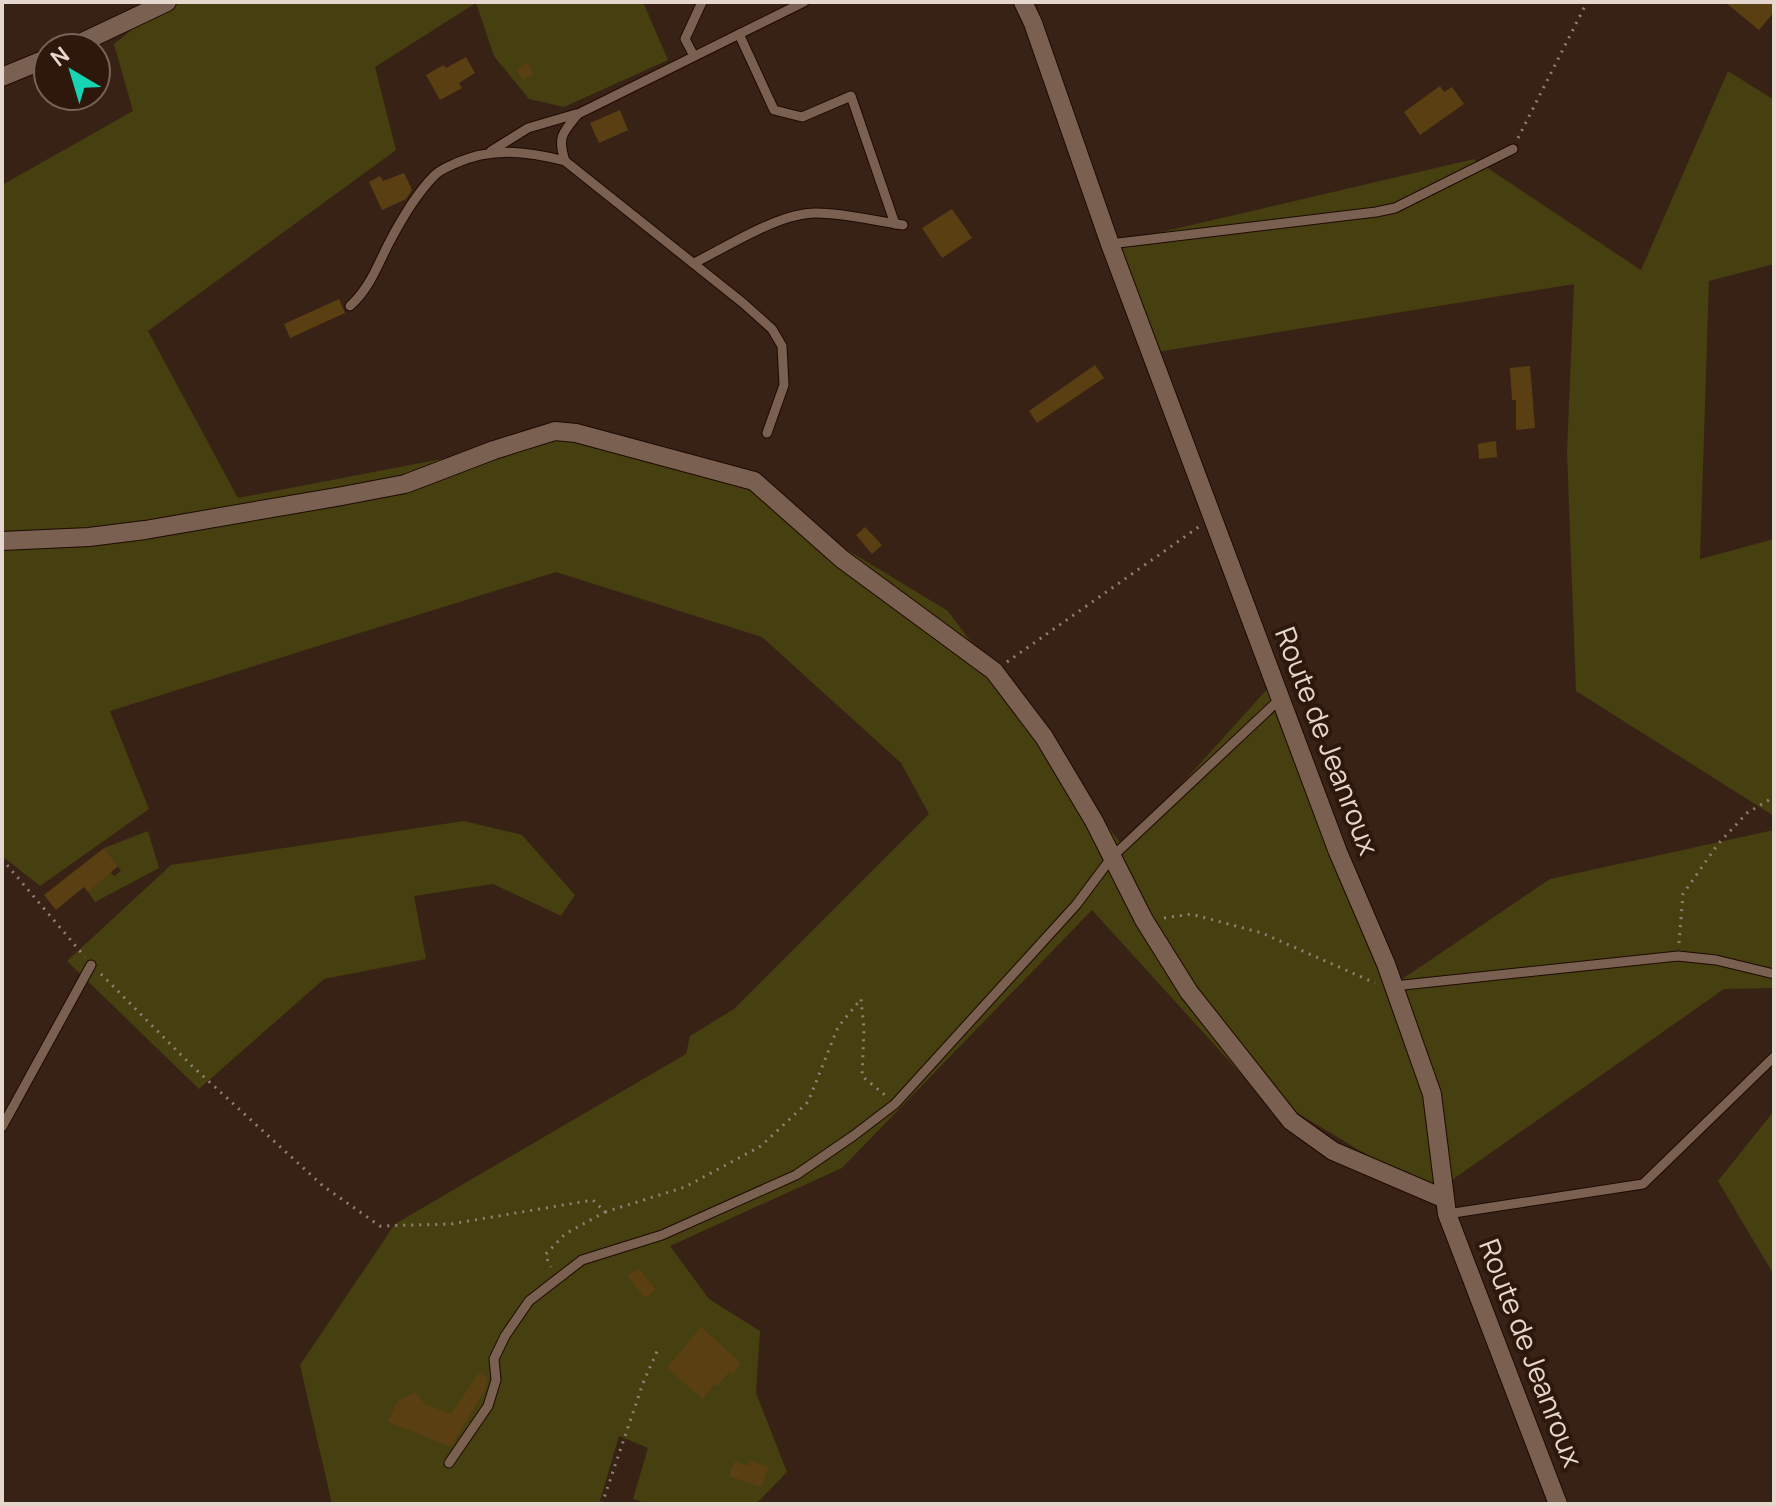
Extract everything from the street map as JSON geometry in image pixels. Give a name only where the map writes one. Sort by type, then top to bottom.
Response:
[{"type":"street","points":[[104,32],[167,2]]},
{"type":"street","name":"Route de Jeanroux","points":[[1023,2],[1110,244],[1338,852],[1394,986],[1432,1094],[1446,1207],[1558,1504]]},
{"type":"street","points":[[2,77],[32,65]]},
{"type":"street","points":[[2,541],[89,537],[145,530],[405,484],[494,450],[555,431],[576,433],[754,481],[842,559],[994,671],[1044,737],[1144,920],[1189,992],[1291,1121],[1333,1151],[1446,1207]]},
{"type":"lane","points":[[694,56],[685,39],[702,2]]},
{"type":"lane","points":[[350,306],[364,293],[389,244],[434,176],[464,159],[488,152],[528,128],[578,114],[804,2]]},
{"type":"lane","points":[[694,263],[798,215],[816,213],[899,225],[851,96],[802,117],[774,110],[739,34]]},
{"type":"lane","points":[[565,161],[560,147],[563,131],[578,114]]},
{"type":"lane","points":[[1110,244],[1395,208],[1513,149]]},
{"type":"lane","points":[[488,152],[533,153],[565,161],[772,329],[782,346],[784,385],[767,433]]},
{"type":"lane","points":[[449,1463],[488,1406],[496,1380],[494,1359],[505,1336],[529,1301],[582,1260],[662,1235],[796,1175],[895,1104],[1076,905],[1112,857],[1281,698]]},
{"type":"lane","points":[[1394,986],[1678,956],[1716,960],[1774,974]]},
{"type":"lane","points":[[2,1127],[91,965]]},
{"type":"lane","points":[[1446,1207],[1643,1184],[1774,1057]]},
{"type":"path","points":[[1513,149],[1587,2]]},
{"type":"path","points":[[994,671],[1213,516]]},
{"type":"path","points":[[1678,956],[1683,894],[1718,844],[1747,813],[1774,797]]},
{"type":"path","points":[[2,859],[91,965],[192,1066],[323,1186],[380,1226],[451,1224],[593,1200],[605,1212]]},
{"type":"path","points":[[1144,920],[1191,914],[1262,933],[1370,982],[1394,986]]},
{"type":"path","points":[[557,1280],[545,1255],[565,1234],[605,1212],[685,1187],[761,1146],[808,1102],[838,1027],[861,999],[864,1029],[862,1076],[895,1104]]},
{"type":"path","points":[[602,1504],[643,1383],[659,1347]]},
{"type":"shaded area","points":[[167,2],[643,2],[668,60],[564,107],[529,99],[494,56],[476,3],[375,67],[396,150],[148,331],[238,498],[576,433],[717,471],[948,611],[1124,848],[1269,687],[1395,984],[1550,879],[1774,830],[1774,988],[1724,989],[1432,1194],[1251,1085],[1092,910],[842,1168],[670,1246],[709,1299],[760,1331],[756,1393],[787,1472],[756,1504],[648,1504],[633,1499],[648,1448],[619,1436],[599,1504],[332,1504],[300,1365],[395,1224],[686,1054],[690,1036],[734,1009],[929,814],[901,763],[762,637],[556,572],[110,711],[149,809],[40,886],[2,856],[2,185],[133,111],[114,44]]},
{"type":"shaded area","points":[[1728,71],[1774,100],[1774,264],[1709,281],[1700,559],[1774,539],[1774,816],[1576,691],[1567,452],[1574,284],[1145,354],[1110,244],[1474,159],[1641,270]]},
{"type":"shaded area","points":[[464,821],[522,835],[575,895],[561,916],[493,884],[414,896],[426,959],[324,979],[199,1089],[67,961],[171,865]]},
{"type":"shaded area","points":[[148,831],[159,868],[95,902],[88,892],[107,868],[114,876],[121,871],[104,848]]},
{"type":"shaded area","points":[[1774,1111],[1774,1275],[1718,1181]]},
{"type":"building","points":[[1725,2],[1774,2],[1774,12],[1759,30]]},
{"type":"building","points":[[466,57],[475,73],[459,83],[462,88],[440,100],[426,75]]},
{"type":"building","points":[[528,62],[534,74],[523,80],[516,69]]},
{"type":"building","points":[[1440,86],[1444,92],[1452,87],[1464,104],[1420,135],[1404,112]]},
{"type":"building","points":[[620,110],[628,130],[599,143],[590,123]]},
{"type":"building","points":[[404,173],[412,190],[406,199],[382,210],[369,182],[380,176],[383,181]]},
{"type":"building","points":[[952,209],[972,238],[942,258],[922,228]]},
{"type":"building","points":[[339,299],[345,313],[290,338],[284,324]]},
{"type":"building","points":[[1095,365],[1104,378],[1037,423],[1029,411]]},
{"type":"building","points":[[1530,366],[1535,428],[1516,430],[1516,400],[1512,400],[1510,368]]},
{"type":"building","points":[[1496,441],[1497,457],[1479,459],[1478,444]]},
{"type":"building","points":[[865,527],[882,545],[872,554],[856,535]]},
{"type":"building","points":[[104,848],[118,866],[88,892],[84,887],[56,910],[44,895]]},
{"type":"building","points":[[639,1268],[656,1290],[644,1298],[628,1276]]},
{"type":"building","points":[[701,1327],[741,1363],[733,1374],[730,1371],[717,1386],[714,1384],[703,1399],[667,1368]]},
{"type":"building","points":[[479,1373],[488,1378],[484,1392],[451,1447],[388,1422],[397,1402],[414,1392],[425,1404],[451,1414]]},
{"type":"building","points":[[735,1461],[748,1466],[751,1461],[769,1467],[761,1487],[729,1476]]}]
